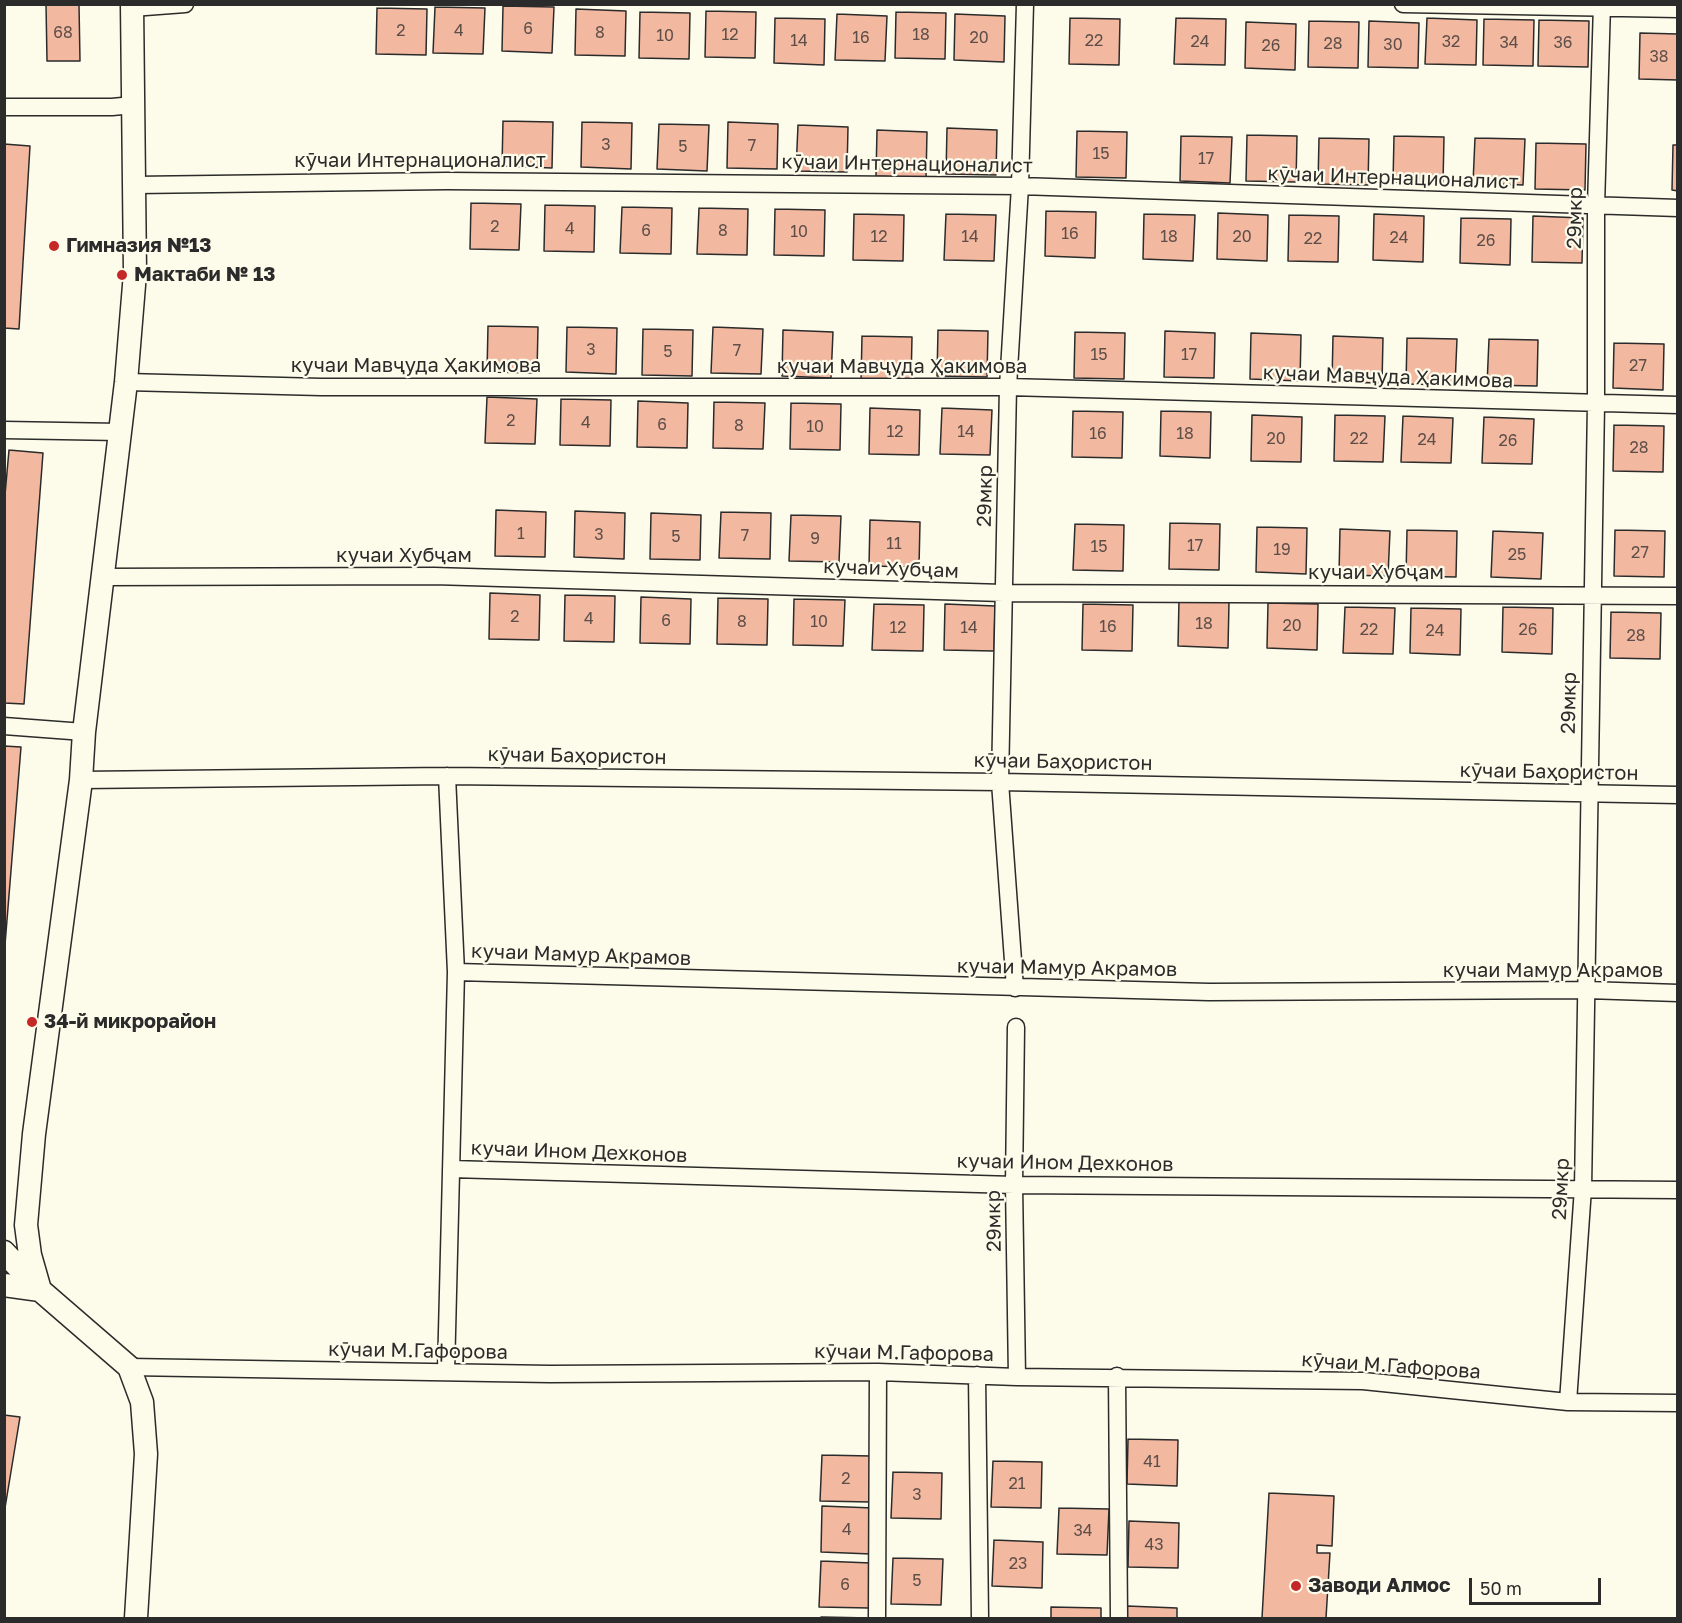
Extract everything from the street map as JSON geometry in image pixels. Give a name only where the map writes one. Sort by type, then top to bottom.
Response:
[{"type":"main road","points":[[40,1290],[30,1255],[26,1225],[34,1134],[81,780],[84,732],[126,382],[135,273],[132,6]]},
{"type":"main road","points":[[4,1238],[26,1225]]},
{"type":"main road","points":[[4,1252],[40,1290],[129,1367],[142,1402],[146,1454],[136,1618]]},
{"type":"main road","points":[[4,1285],[40,1290]]},
{"type":"street","points":[[132,6],[185,4]]},
{"type":"street","name":"29мкр","points":[[1015,988],[1000,782],[1008,387],[1020,186],[1025,4]]},
{"type":"street","points":[[1403,4],[1677,9]]},
{"type":"street","name":"29мкр","points":[[1568,1402],[1583,1188],[1596,404],[1596,206],[1602,6]]},
{"type":"street","points":[[4,107],[133,105]]},
{"type":"street","name":"кӯчаи Интернационалист","points":[[135,185],[447,181],[1020,186],[1677,208]]},
{"type":"street","name":"кучаи Мавҷуда Ҳакимова","points":[[126,382],[321,387],[1008,387],[1677,405]]},
{"type":"street","points":[[4,430],[120,432]]},
{"type":"street","name":"кучаи Хубҷам","points":[[102,578],[434,576],[1003,593],[1677,596]]},
{"type":"street","points":[[4,726],[84,732]]},
{"type":"street","points":[[446,1372],[456,972],[447,776]]},
{"type":"street","name":"кӯчаи Баҳористон","points":[[81,780],[447,776],[1000,782],[1677,795]]},
{"type":"street","name":"кучаи Мамур Акрамов","points":[[456,972],[1209,992],[1587,990],[1677,993]]},
{"type":"street","name":"29мкр","points":[[1016,1027],[1014,1185],[1017,1377]]},
{"type":"street","name":"кучаи Ином Дехконов","points":[[451,1169],[1014,1185],[1677,1190]]},
{"type":"street","name":"кӯчаи М.Гафорова","points":[[129,1367],[446,1372],[878,1372],[1017,1377],[1117,1376],[1364,1381],[1568,1402],[1677,1403]]},
{"type":"street","points":[[877,1618],[878,1372]]},
{"type":"street","points":[[977,1375],[980,1618]]},
{"type":"street","points":[[1117,1376],[1119,1618]]},
{"type":"building","points":[[46,4],[79,4],[80,61],[47,61]]},
{"type":"building","points":[[503,6],[554,7],[552,53],[502,51]]},
{"type":"building","points":[[435,7],[485,8],[483,54],[433,53]]},
{"type":"building","points":[[377,8],[427,9],[426,55],[376,54]]},
{"type":"building","points":[[576,9],[626,11],[625,56],[575,55]]},
{"type":"building","points":[[706,11],[756,12],[755,58],[705,57]]},
{"type":"building","points":[[640,12],[690,13],[689,59],[639,58]]},
{"type":"building","points":[[896,12],[946,13],[945,59],[895,58]]},
{"type":"building","points":[[837,14],[887,16],[885,61],[835,60]]},
{"type":"building","points":[[955,14],[1005,16],[1004,62],[954,60]]},
{"type":"building","points":[[775,18],[825,19],[824,65],[774,63]]},
{"type":"building","points":[[1070,18],[1120,19],[1119,65],[1069,64]]},
{"type":"building","points":[[1176,18],[1226,19],[1225,65],[1174,64]]},
{"type":"building","points":[[1427,18],[1477,20],[1476,65],[1425,64]]},
{"type":"building","points":[[1484,19],[1534,20],[1533,66],[1483,65]]},
{"type":"building","points":[[1539,20],[1589,21],[1588,67],[1538,66]]},
{"type":"building","points":[[1309,21],[1359,22],[1358,68],[1308,67]]},
{"type":"building","points":[[1369,21],[1419,23],[1418,68],[1368,67]]},
{"type":"building","points":[[1246,22],[1296,24],[1295,70],[1245,68]]},
{"type":"building","points":[[1640,33],[1678,34],[1678,80],[1639,79]]},
{"type":"building","points":[[503,121],[553,122],[552,168],[502,166]]},
{"type":"building","points":[[582,122],[632,123],[631,169],[581,167]]},
{"type":"building","points":[[728,122],[778,124],[777,169],[727,168]]},
{"type":"building","points":[[659,124],[709,125],[707,171],[657,169]]},
{"type":"building","points":[[798,125],[848,127],[847,172],[796,171]]},
{"type":"building","points":[[947,128],[997,130],[996,175],[946,174]]},
{"type":"building","points":[[877,130],[927,132],[926,178],[876,176]]},
{"type":"building","points":[[1077,131],[1127,132],[1126,178],[1076,177]]},
{"type":"building","points":[[1247,135],[1297,136],[1296,182],[1246,181]]},
{"type":"building","points":[[1181,136],[1232,137],[1230,183],[1180,181]]},
{"type":"building","points":[[1394,136],[1444,137],[1443,183],[1393,182]]},
{"type":"building","points":[[1319,138],[1369,139],[1368,185],[1318,184]]},
{"type":"building","points":[[1475,138],[1525,139],[1523,185],[1473,183]]},
{"type":"building","points":[[1536,143],[1586,144],[1585,190],[1535,189]]},
{"type":"building","points":[[4,144],[30,146],[19,329],[4,328]]},
{"type":"building","points":[[1673,145],[1678,145],[1678,191],[1672,190]]},
{"type":"building","points":[[471,203],[521,204],[519,250],[470,249]]},
{"type":"building","points":[[545,205],[595,206],[594,252],[544,251]]},
{"type":"building","points":[[622,207],[672,208],[671,254],[620,253]]},
{"type":"building","points":[[699,208],[748,209],[747,255],[697,254]]},
{"type":"building","points":[[775,209],[825,210],[824,256],[774,255]]},
{"type":"building","points":[[1046,211],[1096,212],[1095,258],[1045,256]]},
{"type":"building","points":[[1218,213],[1268,215],[1267,261],[1217,259]]},
{"type":"building","points":[[854,214],[904,215],[903,261],[853,260]]},
{"type":"building","points":[[946,214],[996,215],[994,261],[944,260]]},
{"type":"building","points":[[1144,214],[1195,215],[1193,261],[1143,259]]},
{"type":"building","points":[[1374,214],[1424,216],[1423,262],[1373,260]]},
{"type":"building","points":[[1289,215],[1339,216],[1338,262],[1288,261]]},
{"type":"building","points":[[1533,216],[1583,218],[1582,263],[1532,262]]},
{"type":"building","points":[[1461,218],[1511,219],[1510,265],[1460,263]]},
{"type":"building","points":[[488,326],[538,327],[537,373],[487,372]]},
{"type":"building","points":[[567,327],[617,328],[616,374],[566,372]]},
{"type":"building","points":[[713,327],[763,329],[761,374],[711,373]]},
{"type":"building","points":[[643,329],[693,330],[692,376],[642,375]]},
{"type":"building","points":[[783,330],[833,332],[831,378],[782,376]]},
{"type":"building","points":[[938,330],[988,331],[987,377],[937,376]]},
{"type":"building","points":[[1165,331],[1215,333],[1214,378],[1164,377]]},
{"type":"building","points":[[1075,332],[1125,333],[1124,379],[1074,378]]},
{"type":"building","points":[[1251,333],[1301,335],[1300,381],[1250,379]]},
{"type":"building","points":[[862,336],[912,337],[911,383],[861,382]]},
{"type":"building","points":[[1333,336],[1383,338],[1382,383],[1332,382]]},
{"type":"building","points":[[1407,338],[1457,339],[1455,385],[1406,384]]},
{"type":"building","points":[[1489,339],[1538,340],[1537,386],[1487,385]]},
{"type":"building","points":[[1614,343],[1664,344],[1663,390],[1613,388]]},
{"type":"building","points":[[487,397],[537,399],[535,444],[485,443]]},
{"type":"building","points":[[561,399],[611,400],[610,446],[560,445]]},
{"type":"building","points":[[638,401],[688,403],[687,448],[637,447]]},
{"type":"building","points":[[714,402],[765,403],[763,449],[713,448]]},
{"type":"building","points":[[791,403],[841,404],[840,450],[790,449]]},
{"type":"building","points":[[870,408],[920,410],[919,455],[869,454]]},
{"type":"building","points":[[942,408],[992,410],[990,455],[940,454]]},
{"type":"building","points":[[1073,411],[1123,412],[1122,458],[1072,457]]},
{"type":"building","points":[[1161,411],[1211,412],[1210,458],[1160,456]]},
{"type":"building","points":[[1252,415],[1302,417],[1301,462],[1251,461]]},
{"type":"building","points":[[1335,415],[1385,416],[1383,462],[1334,461]]},
{"type":"building","points":[[1403,416],[1453,418],[1451,463],[1401,462]]},
{"type":"building","points":[[1484,417],[1534,419],[1532,464],[1482,463]]},
{"type":"building","points":[[1614,425],[1664,426],[1663,472],[1613,471]]},
{"type":"building","points":[[9,450],[43,453],[24,704],[4,703],[4,506]]},
{"type":"building","points":[[496,510],[546,512],[545,557],[495,556]]},
{"type":"building","points":[[575,511],[625,513],[624,559],[574,557]]},
{"type":"building","points":[[721,512],[771,513],[770,559],[719,558]]},
{"type":"building","points":[[651,513],[701,515],[700,560],[650,559]]},
{"type":"building","points":[[791,515],[841,516],[839,562],[789,561]]},
{"type":"building","points":[[870,520],[920,522],[919,567],[869,566]]},
{"type":"building","points":[[1170,523],[1220,524],[1219,570],[1169,569]]},
{"type":"building","points":[[1075,524],[1124,525],[1123,571],[1073,570]]},
{"type":"building","points":[[1257,527],[1307,528],[1306,574],[1256,572]]},
{"type":"building","points":[[1340,529],[1390,531],[1388,576],[1339,575]]},
{"type":"building","points":[[1407,530],[1457,531],[1456,577],[1406,576]]},
{"type":"building","points":[[1615,530],[1665,531],[1664,577],[1614,576]]},
{"type":"building","points":[[1493,531],[1543,533],[1541,579],[1491,577]]},
{"type":"building","points":[[490,593],[540,595],[539,640],[489,639]]},
{"type":"building","points":[[565,595],[615,596],[614,642],[564,641]]},
{"type":"building","points":[[641,597],[691,599],[690,644],[640,643]]},
{"type":"building","points":[[718,598],[768,599],[767,645],[717,644]]},
{"type":"building","points":[[794,599],[845,600],[843,646],[793,645]]},
{"type":"building","points":[[1179,600],[1229,602],[1228,648],[1178,646]]},
{"type":"building","points":[[1268,603],[1318,604],[1317,650],[1267,648]]},
{"type":"building","points":[[874,604],[924,605],[923,651],[872,650]]},
{"type":"building","points":[[945,604],[995,606],[994,651],[944,650]]},
{"type":"building","points":[[1083,604],[1133,605],[1132,651],[1082,650]]},
{"type":"building","points":[[1345,607],[1395,608],[1393,654],[1343,653]]},
{"type":"building","points":[[1503,607],[1553,608],[1552,654],[1502,652]]},
{"type":"building","points":[[1411,608],[1461,609],[1460,655],[1410,653]]},
{"type":"building","points":[[1611,612],[1661,613],[1660,659],[1610,658]]},
{"type":"building","points":[[4,746],[21,747],[4,957]]},
{"type":"building","points":[[4,1415],[20,1417],[4,1514]]},
{"type":"building","points":[[1128,1439],[1178,1440],[1177,1486],[1127,1484]]},
{"type":"building","points":[[822,1455],[871,1456],[870,1502],[820,1501]]},
{"type":"building","points":[[993,1461],[1042,1462],[1041,1508],[991,1507]]},
{"type":"building","points":[[893,1472],[942,1473],[941,1519],[891,1518]]},
{"type":"building","name":"Заводи Алмос","points":[[1269,1493],[1334,1496],[1332,1546],[1317,1545],[1317,1553],[1330,1553],[1326,1618],[1262,1618]]},
{"type":"building","points":[[822,1506],[873,1508],[871,1554],[821,1552]]},
{"type":"building","points":[[1059,1508],[1109,1509],[1107,1555],[1057,1554]]},
{"type":"building","points":[[1129,1521],[1179,1523],[1178,1568],[1128,1567]]},
{"type":"building","points":[[994,1540],[1043,1542],[1042,1588],[992,1586]]},
{"type":"building","points":[[893,1558],[943,1559],[941,1605],[891,1604]]},
{"type":"building","points":[[821,1561],[871,1563],[869,1608],[819,1607]]},
{"type":"building","points":[[1127,1606],[1177,1608],[1177,1618],[1127,1618]]},
{"type":"building","points":[[1051,1607],[1101,1608],[1101,1618],[1051,1618]]},
{"type":"building","points":[[821,1617],[871,1618],[821,1618]]},
{"type":"place","name":"Гимназия №13","points":[[54,246]]},
{"type":"place","name":"Мактаби № 13","points":[[122,275]]},
{"type":"place","name":"34-й микрорайон","points":[[32,1022]]},
{"type":"place","name":"Заводи Алмос","points":[[1296,1586]]}]
